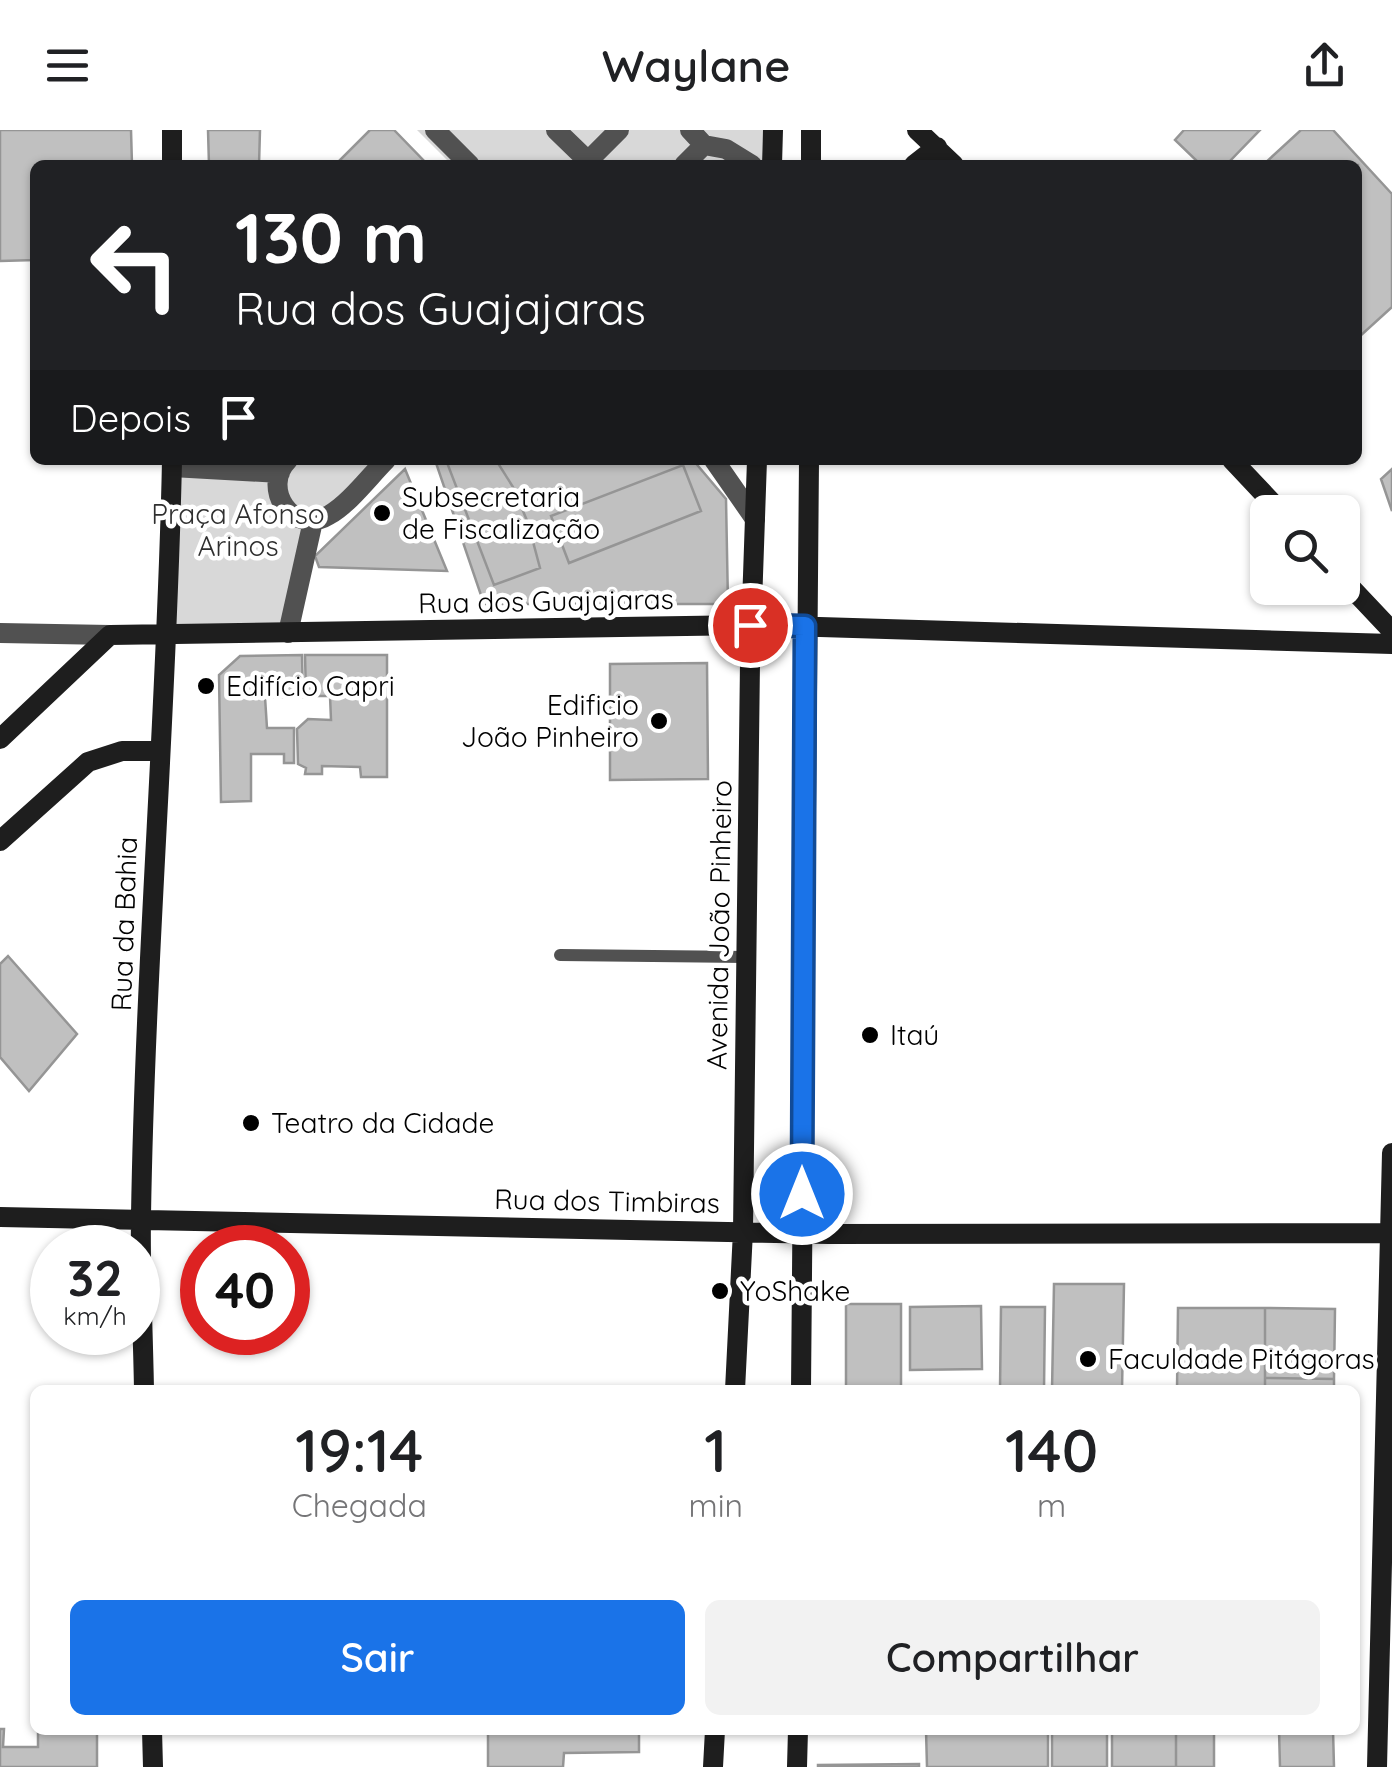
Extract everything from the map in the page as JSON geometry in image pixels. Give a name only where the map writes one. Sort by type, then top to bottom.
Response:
[{"type":"street","points":[[172,130],[172,160]]},
{"type":"street","points":[[435,130],[465,160]]},
{"type":"street","points":[[556,130],[583,160]]},
{"type":"street","points":[[589,160],[619,130]]},
{"type":"street","points":[[772,160],[773,130]]},
{"type":"street","points":[[810,130],[812,160]]},
{"type":"street","points":[[916,130],[949,160]]},
{"type":"street","points":[[697,138],[744,160]]},
{"type":"street","points":[[920,160],[937,147]]},
{"type":"street","name":"Rua da Bahia","points":[[144,1385],[140,1219],[172,465]]},
{"type":"street","points":[[247,465],[284,466],[276,482],[278,498],[288,512],[313,521],[330,515],[381,465]]},
{"type":"street","points":[[717,465],[755,519]]},
{"type":"street","name":"Avenida João Pinheiro","points":[[735,1385],[743,1231],[750,625],[757,465]]},
{"type":"street","points":[[801,1385],[809,465]]},
{"type":"street","points":[[1237,465],[1265,495]]},
{"type":"street","points":[[288,633],[313,521]]},
{"type":"street","points":[[1360,597],[1392,631]]},
{"type":"street","name":"Rua dos Guajajaras","points":[[0,634],[110,636],[750,625],[1392,644]]},
{"type":"street","points":[[0,739],[110,636]]},
{"type":"street","points":[[0,841],[88,762],[122,750],[158,751]]},
{"type":"street","points":[[1377,1767],[1392,1153]]},
{"type":"street","name":"Rua dos Timbiras","points":[[0,1217],[802,1232],[1390,1233]]},
{"type":"street","points":[[152,1735],[153,1767]]},
{"type":"street","points":[[713,1767],[715,1735]]},
{"type":"street","points":[[797,1767],[798,1735]]},
{"type":"lane","points":[[560,955],[746,957]]},
{"type":"green space","points":[[417,130],[763,130],[762,160],[447,160]]},
{"type":"green space","name":"Praça Afonso Arinos","points":[[172,465],[380,465],[315,523],[292,631],[166,634]]},
{"type":"building","points":[[0,130],[131,130],[132,160],[30,160],[30,260],[0,261]]},
{"type":"building","points":[[208,130],[260,130],[259,160],[209,160]]},
{"type":"building","points":[[370,130],[394,130],[423,160],[340,160]]},
{"type":"building","points":[[1184,130],[1260,130],[1231,160],[1196,160],[1175,140]]},
{"type":"building","points":[[1301,130],[1333,130],[1361,160],[1268,160]]},
{"type":"building","points":[[1362,161],[1392,194],[1392,307],[1362,334]]},
{"type":"building","points":[[437,465],[697,465],[726,499],[728,604],[484,604]]},
{"type":"building","points":[[448,465],[499,465],[528,523],[540,568],[494,585]]},
{"type":"building","points":[[683,465],[701,511],[569,563],[551,516]]},
{"type":"building","points":[[405,469],[447,571],[319,567],[315,556]]},
{"type":"building","points":[[1392,469],[1392,511],[1381,479]]},
{"type":"building","points":[[302,655],[303,697],[265,697],[267,728],[294,728],[294,763],[284,763],[284,754],[251,754],[251,801],[221,802],[219,675],[240,656]]},
{"type":"building","points":[[305,655],[387,655],[387,777],[361,777],[360,767],[322,766],[322,774],[305,774],[306,768],[298,764],[297,729],[308,719],[331,720],[330,696],[306,696]]},
{"type":"building","name":"Edificio João Pinheiro","points":[[707,663],[708,779],[610,780],[610,664]]},
{"type":"building","points":[[8,956],[77,1034],[29,1091],[0,1057],[0,964]]},
{"type":"building","name":"Faculdade Pitágoras","points":[[1054,1284],[1124,1284],[1122,1385],[1052,1385]]},
{"type":"building","points":[[846,1304],[901,1304],[901,1385],[846,1385]]},
{"type":"building","points":[[981,1306],[982,1369],[910,1370],[910,1307]]},
{"type":"building","points":[[1001,1307],[1045,1307],[1044,1385],[1000,1385]]},
{"type":"building","points":[[1178,1308],[1265,1308],[1265,1385],[1177,1385]]},
{"type":"building","points":[[1265,1308],[1335,1309],[1334,1379],[1265,1378]]},
{"type":"building","points":[[1265,1378],[1334,1379],[1334,1385],[1265,1385]]},
{"type":"building","points":[[0,1729],[4,1729],[3,1747],[38,1747],[38,1735],[97,1735],[97,1767],[0,1767]]},
{"type":"building","points":[[488,1735],[639,1735],[639,1752],[564,1753],[563,1767],[488,1767]]},
{"type":"building","points":[[926,1735],[1048,1735],[1048,1767],[927,1767]]},
{"type":"building","points":[[1052,1735],[1107,1735],[1107,1767],[1052,1767]]},
{"type":"building","points":[[1112,1735],[1176,1735],[1176,1767],[1112,1767]]},
{"type":"building","points":[[1176,1735],[1214,1735],[1214,1767],[1176,1767]]},
{"type":"building","points":[[1279,1735],[1333,1735],[1334,1767],[1280,1767]]},
{"type":"building","points":[[818,1765],[919,1767],[818,1767]]},
{"type":"place","name":"Subsecretaria de Fiscalização","points":[[382,513]]},
{"type":"place","name":"Edifício Capri","points":[[206,686]]},
{"type":"place","name":"Edificio João Pinheiro","points":[[659,721]]},
{"type":"place","name":"Itaú","points":[[870,1035]]},
{"type":"place","name":"Teatro da Cidade","points":[[251,1123]]},
{"type":"place","name":"YoShake","points":[[720,1291]]},
{"type":"place","name":"Faculdade Pitágoras","points":[[1088,1359]]},
{"type":"route","points":[[750,625],[805,626],[802,1194]]}]
